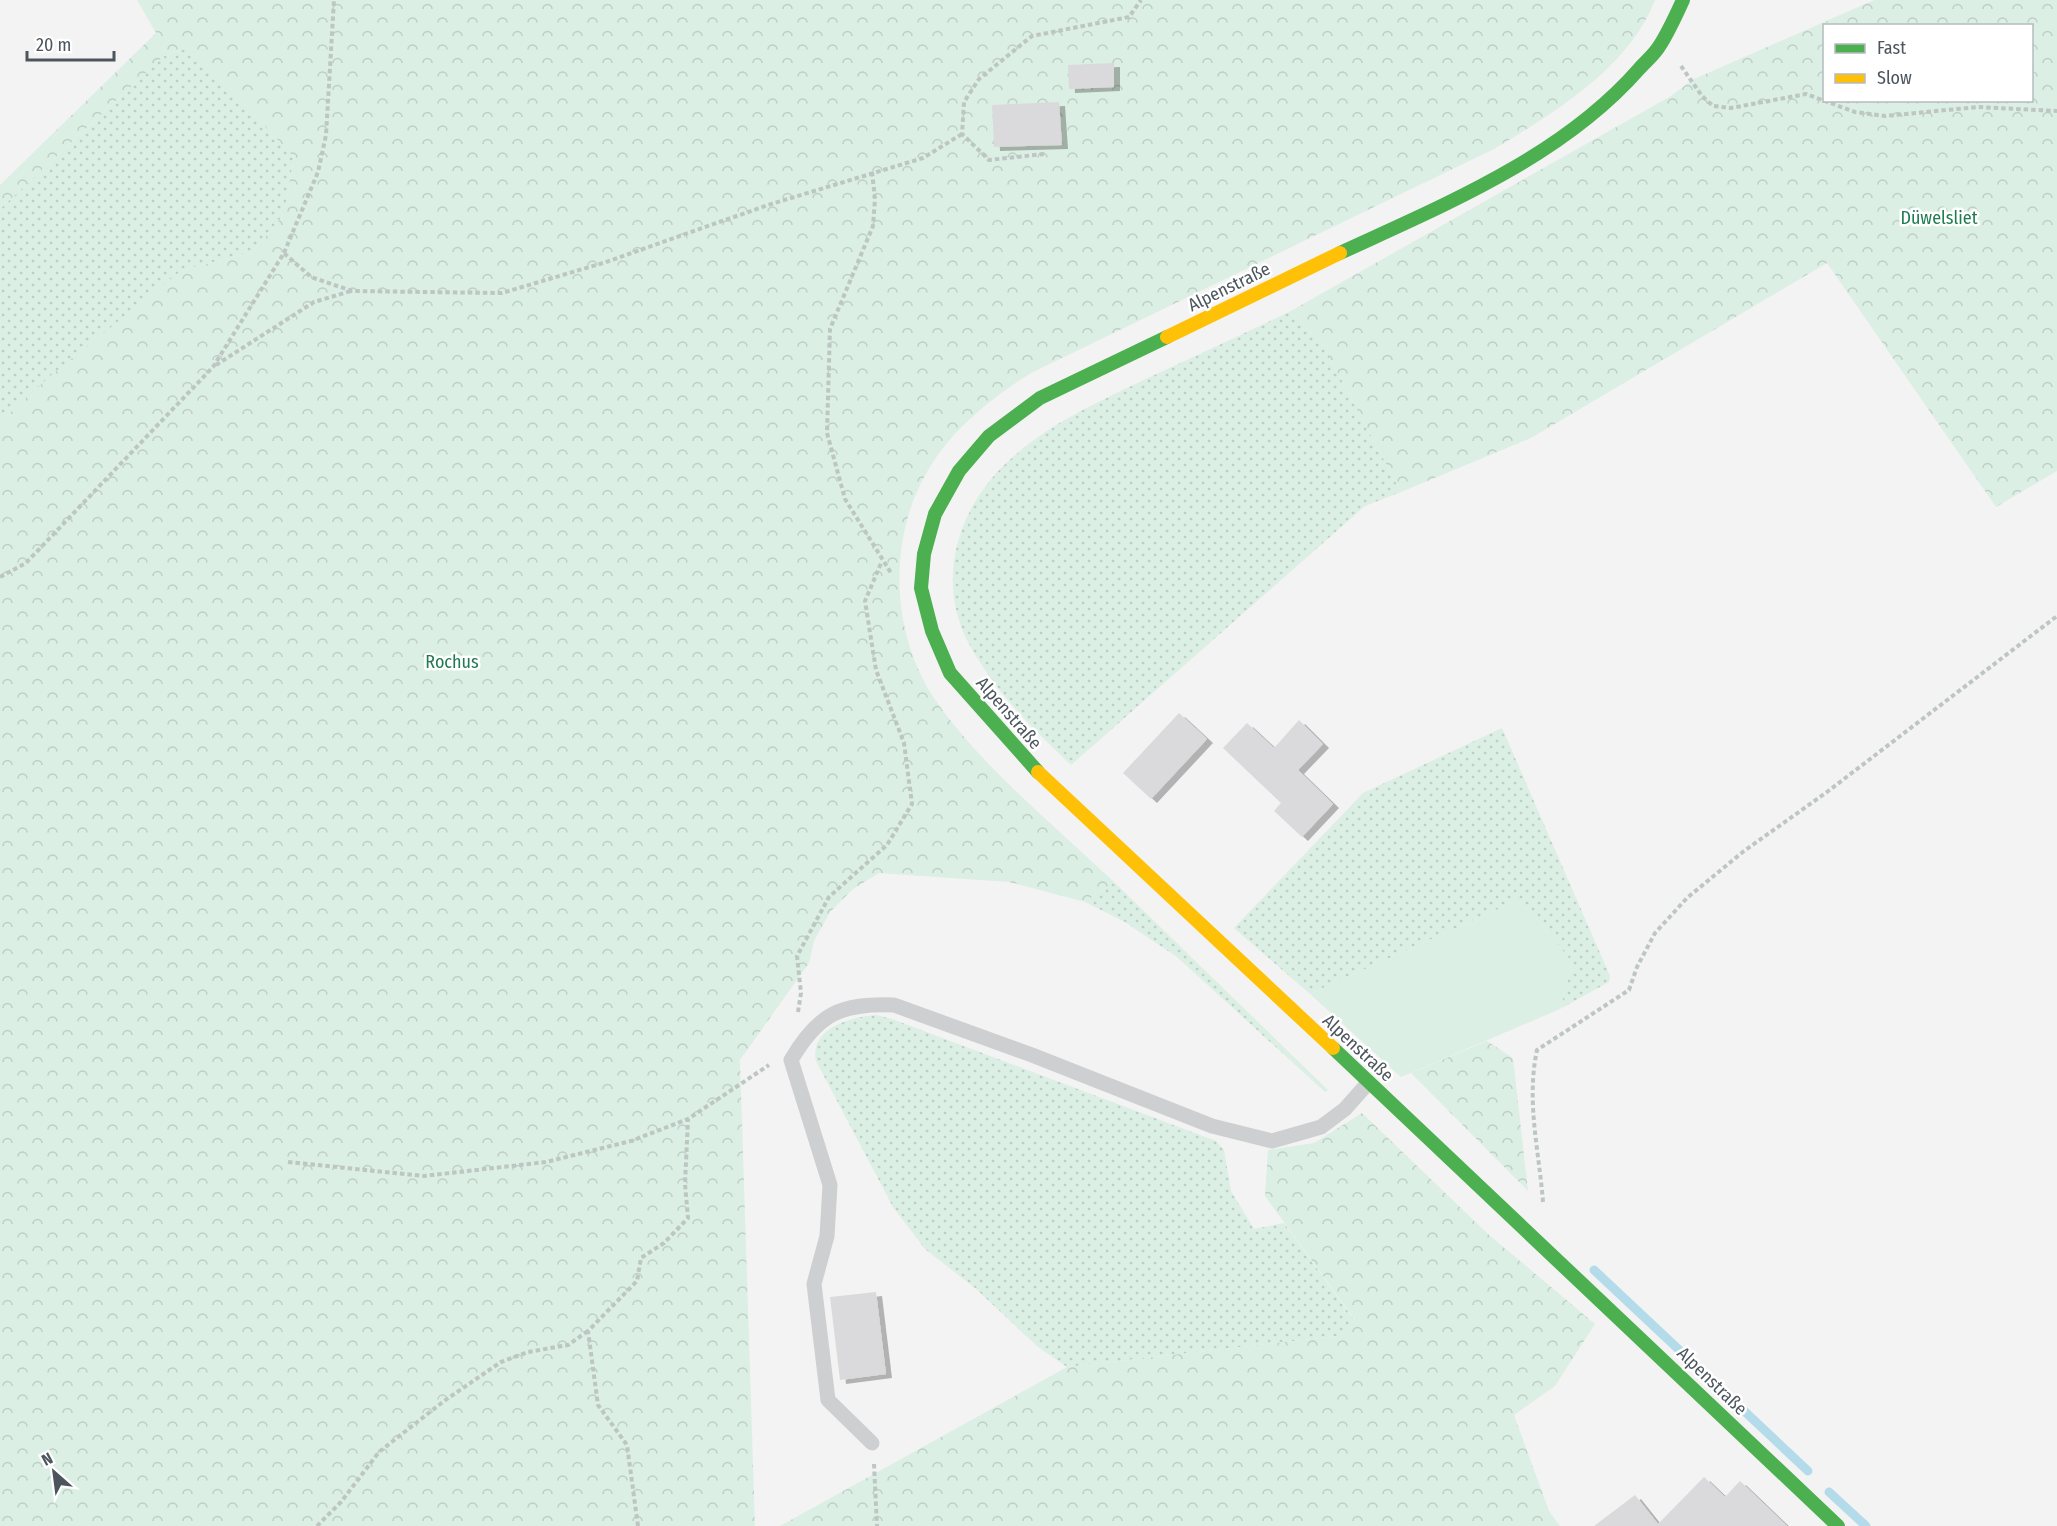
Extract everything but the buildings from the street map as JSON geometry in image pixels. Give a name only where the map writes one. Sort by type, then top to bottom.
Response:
[{"type":"street","name":"Alpenstraße","points":[[1683,0],[1662,41],[1636,76],[1564,136],[1482,185],[1040,398],[989,436],[960,471],[935,514],[924,554],[921,588],[932,632],[950,673],[1028,763],[1368,1083],[1523,1225],[1838,1526]]},
{"type":"lane","points":[[872,1443],[828,1400],[814,1284],[827,1236],[830,1185],[791,1060],[806,1034],[825,1017],[871,1004],[894,1005],[1032,1055],[1212,1126],[1272,1141],[1321,1127],[1345,1109],[1368,1083]]},
{"type":"path","points":[[0,577],[26,563],[213,367],[284,253],[318,172],[326,135],[334,0]]},
{"type":"path","points":[[1044,154],[989,160],[962,134],[964,102],[979,79],[1032,36],[1129,17],[1141,0]]},
{"type":"path","points":[[1692,81],[1702,96],[1713,106],[1731,108],[1806,94],[1823,100]]},
{"type":"path","points":[[1827,102],[1854,112],[1885,116],[1978,107],[2057,111]]},
{"type":"path","points":[[213,367],[314,302],[352,291],[502,293],[603,263],[768,205],[923,158],[962,134]]},
{"type":"path","points":[[797,1019],[801,993],[797,956],[830,897],[887,845],[912,804],[904,743],[876,670],[865,601],[882,561],[845,499],[827,433],[830,329],[873,226],[875,199],[872,172]]},
{"type":"path","points":[[284,253],[311,277],[352,291]]},
{"type":"path","points":[[1523,1225],[1543,1204],[1531,1109],[1531,1077],[1537,1050],[1629,990],[1637,967],[1655,933],[1687,898],[1744,851],[1827,792],[2057,616]]},
{"type":"path","points":[[288,1162],[424,1176],[546,1162],[631,1141],[688,1119],[776,1060]]},
{"type":"path","points":[[317,1526],[341,1502],[379,1452],[444,1401],[501,1362],[528,1352],[568,1345],[588,1331],[637,1281],[641,1258],[664,1243],[688,1218],[685,1184],[688,1119]]},
{"type":"path","points":[[588,1331],[598,1405],[627,1444],[638,1526]]},
{"type":"path","points":[[872,1443],[877,1526]]},
{"type":"green space","name":"Rochus","points":[[137,0],[1655,0],[1643,25],[1608,68],[1565,104],[1541,120],[1494,149],[1031,373],[1001,393],[973,416],[948,442],[927,472],[914,499],[905,527],[900,557],[903,618],[910,647],[921,675],[936,701],[975,749],[1020,795],[1114,882],[1085,902],[1009,882],[879,873],[853,889],[830,912],[814,941],[809,963],[740,1060],[755,1526],[0,1526],[0,422],[50,376],[182,270],[253,252],[284,214],[294,157],[190,47],[164,56],[0,209],[0,185],[156,33]]},
{"type":"green space","name":"Düwelsliet","points":[[1874,0],[2057,0],[2057,471],[1996,507],[1827,263],[1531,438],[1401,492],[1322,343],[1289,312],[1671,96],[1692,80]]},
{"type":"green space","points":[[190,47],[294,157],[284,214],[253,252],[182,270],[0,422],[0,209],[164,56]]},
{"type":"green space","points":[[1289,312],[1322,343],[1401,492],[1365,506],[1071,765],[1027,722],[1001,692],[967,640],[958,616],[953,591],[958,541],[967,518],[994,475],[1028,444],[1061,422],[1114,394]]},
{"type":"green space","points":[[1502,728],[1610,976],[1609,982],[1560,1009],[1572,965],[1568,957],[1531,913],[1516,901],[1310,994],[1234,928],[1363,793]]},
{"type":"green space","points":[[1114,882],[1328,1090],[1325,1092],[1177,957],[1125,922],[1085,902]]},
{"type":"green space","points":[[1516,901],[1531,913],[1568,957],[1572,965],[1560,1009],[1401,1077],[1310,994]]},
{"type":"green space","points":[[876,1015],[892,1019],[1216,1141],[1224,1150],[1231,1191],[1254,1229],[1284,1223],[1355,1321],[1338,1336],[1067,1367],[1038,1347],[975,1288],[925,1249],[893,1207],[816,1061],[819,1040],[825,1032],[855,1018]]},
{"type":"green space","points":[[1487,1041],[1513,1058],[1528,1191],[1411,1073]]},
{"type":"green space","points":[[1362,1113],[1488,1234],[1595,1324],[1555,1386],[1514,1415],[1549,1511],[1560,1526],[780,1526],[1067,1367],[1338,1336],[1355,1320],[1265,1196],[1268,1150],[1314,1143]]},
{"type":"waterway","points":[[1594,1270],[1808,1471]]},
{"type":"waterway","points":[[1829,1492],[1866,1526]]},
{"type":"traffic: fast","points":[[1340,253],[1500,176],[1574,128],[1608,100],[1656,51],[1683,0]]},
{"type":"traffic: fast","points":[[1038,772],[950,673],[932,631],[921,588],[924,554],[935,514],[959,471],[989,436],[1040,398],[1167,337]]},
{"type":"traffic: fast","points":[[1333,1048],[1838,1526]]},
{"type":"traffic: slow","points":[[1167,337],[1340,253]]},
{"type":"traffic: slow","points":[[1038,772],[1333,1048]]}]
